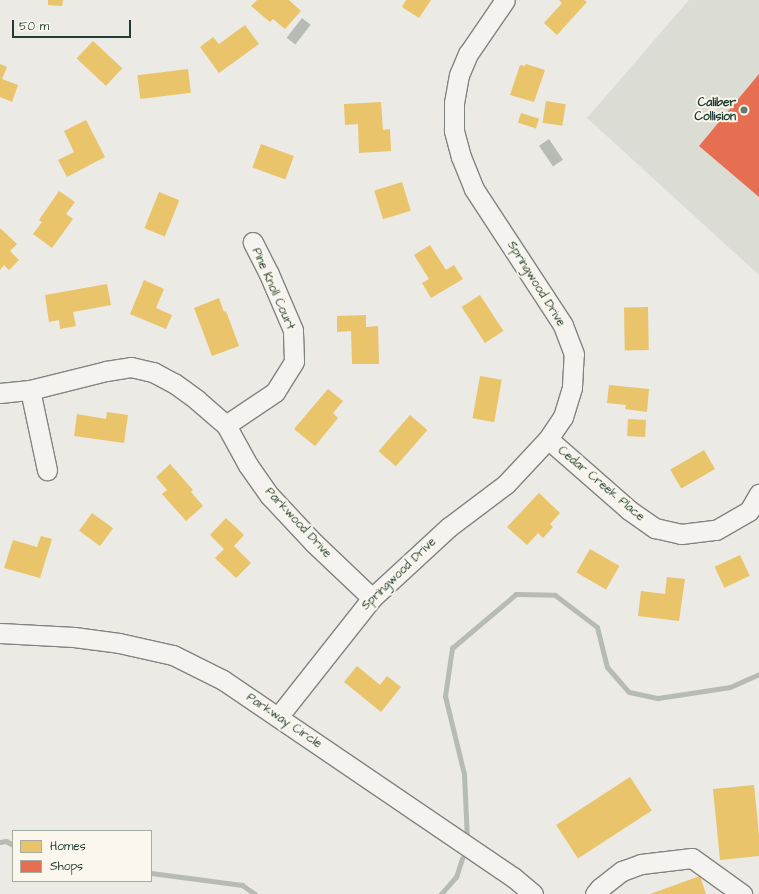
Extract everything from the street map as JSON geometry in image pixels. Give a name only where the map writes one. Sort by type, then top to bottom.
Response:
[{"type":"street","name":"Springwood Drive","points":[[278,717],[372,598],[449,526],[506,484],[548,439],[563,417],[570,395],[572,387],[574,354],[563,325],[474,189],[461,157],[454,130],[454,103],[459,75],[468,54],[505,0]]},
{"type":"street","name":"Pine Knoll Court","points":[[226,426],[274,392],[294,361],[293,330],[269,274],[253,242]]},
{"type":"street","name":"Parkwood Drive","points":[[0,393],[30,390],[106,371],[131,367],[153,372],[174,382],[198,400],[226,426],[248,465],[270,496],[314,543],[372,598]]},
{"type":"street","points":[[30,390],[47,470]]},
{"type":"street","name":"Cedar Creek Place","points":[[548,439],[629,510],[654,528],[681,534],[716,530],[749,511],[759,494]]},
{"type":"street","name":"Parkway Circle","points":[[0,633],[74,637],[119,643],[173,655],[223,680],[513,877],[533,894]]},
{"type":"street","points":[[595,894],[600,888],[622,871],[641,864],[692,858],[742,894]]},
{"type":"shaded area","points":[[689,0],[759,0],[759,275],[587,118]]},
{"type":"shaded area","points":[[302,18],[311,25],[295,44],[287,38]]},
{"type":"shaded area","points":[[549,139],[563,160],[553,166],[539,146]]},
{"type":"building: Homes","points":[[48,0],[63,0],[62,6],[48,5]]},
{"type":"building: Homes","points":[[257,0],[289,0],[301,11],[285,29],[273,19],[270,22],[251,6]]},
{"type":"building: Homes","points":[[406,0],[431,0],[419,18],[402,7]]},
{"type":"building: Homes","points":[[559,0],[584,0],[587,2],[557,35],[544,23],[562,3]]},
{"type":"building: Homes","points":[[245,25],[259,44],[219,73],[200,47],[213,37],[219,44]]},
{"type":"building: Homes","points":[[93,41],[122,68],[106,86],[77,59]]},
{"type":"building: Homes","points":[[0,64],[7,67],[2,79],[18,85],[12,102],[0,97]]},
{"type":"building: Homes","points":[[526,64],[545,70],[534,102],[510,95],[520,65],[525,66]]},
{"type":"building: Homes","points":[[188,69],[191,93],[140,99],[137,75]]},
{"type":"building: Homes","points":[[546,101],[566,104],[562,126],[543,123]]},
{"type":"building: Homes","points":[[381,102],[383,130],[390,129],[391,151],[359,153],[358,124],[345,125],[344,104]]},
{"type":"building: Homes","points":[[521,113],[539,119],[536,128],[518,123]]},
{"type":"building: Homes","points":[[86,120],[105,157],[67,177],[58,160],[74,152],[64,131]]},
{"type":"building: Homes","points":[[261,144],[294,156],[285,179],[252,167]]},
{"type":"building: Homes","points":[[402,182],[411,211],[383,219],[374,190]]},
{"type":"building: Homes","points":[[59,191],[75,202],[66,214],[73,219],[52,248],[33,234],[42,222],[39,220]]},
{"type":"building: Homes","points":[[159,192],[179,200],[165,236],[144,228]]},
{"type":"building: Homes","points":[[0,228],[17,244],[10,251],[19,260],[9,270],[4,265],[0,270]]},
{"type":"building: Homes","points":[[430,245],[446,270],[454,265],[463,279],[431,298],[422,283],[429,279],[414,255]]},
{"type":"building: Homes","points":[[144,280],[164,289],[156,308],[172,315],[166,329],[130,314]]},
{"type":"building: Homes","points":[[107,284],[111,305],[73,312],[76,326],[60,329],[59,320],[49,322],[45,295]]},
{"type":"building: Homes","points":[[480,295],[503,331],[485,343],[462,307]]},
{"type":"building: Homes","points":[[219,298],[224,312],[226,311],[239,346],[212,356],[194,308]]},
{"type":"building: Homes","points":[[624,307],[648,307],[649,350],[625,350]]},
{"type":"building: Homes","points":[[366,315],[366,327],[378,326],[379,364],[352,364],[351,331],[337,332],[337,316]]},
{"type":"building: Homes","points":[[480,376],[502,380],[494,422],[473,418]]},
{"type":"building: Homes","points":[[609,385],[649,389],[647,412],[625,409],[626,405],[607,403]]},
{"type":"building: Homes","points":[[328,389],[343,401],[333,413],[338,418],[315,446],[294,429]]},
{"type":"building: Homes","points":[[107,412],[128,415],[124,443],[74,436],[77,414],[106,419]]},
{"type":"building: Homes","points":[[410,415],[427,430],[396,466],[379,451]]},
{"type":"building: Homes","points":[[628,419],[646,420],[645,437],[627,436]]},
{"type":"building: Homes","points":[[704,450],[715,469],[681,489],[670,470]]},
{"type":"building: Homes","points":[[170,464],[193,490],[191,492],[203,506],[186,521],[162,494],[167,490],[156,477]]},
{"type":"building: Homes","points":[[539,493],[560,513],[550,524],[553,527],[543,538],[538,533],[527,545],[507,527]]},
{"type":"building: Homes","points":[[92,513],[113,528],[100,546],[79,531]]},
{"type":"building: Homes","points":[[226,518],[244,535],[234,546],[251,563],[236,578],[215,558],[224,549],[210,535]]},
{"type":"building: Homes","points":[[41,536],[52,539],[40,578],[4,568],[13,540],[37,547]]},
{"type":"building: Homes","points":[[590,549],[619,566],[606,589],[576,572]]},
{"type":"building: Homes","points":[[740,555],[750,576],[724,588],[715,567]]},
{"type":"building: Homes","points":[[667,577],[685,579],[679,621],[638,616],[641,591],[665,594]]},
{"type":"building: Homes","points":[[357,666],[380,685],[387,676],[401,687],[381,712],[344,682]]},
{"type":"building: Homes","points":[[630,777],[652,811],[578,858],[556,825]]},
{"type":"building: Homes","points":[[754,785],[759,835],[759,856],[720,860],[713,789]]},
{"type":"building: Homes","points":[[700,876],[706,894],[650,894]]},
{"type":"building: Shops","name":"Caliber Collision","points":[[759,74],[759,197],[699,146]]},
{"type":"waterway","points":[[467,840],[464,774],[445,696],[452,648],[516,594],[555,595],[597,627],[607,667],[629,692],[658,698],[730,687],[759,674]]},
{"type":"waterway","points":[[0,842],[6,841],[12,844]]},
{"type":"waterway","points":[[441,894],[456,877],[462,858]]},
{"type":"waterway","points":[[152,873],[242,885],[255,894]]},
{"type":"place","name":"Caliber Collision","points":[[744,110]]}]
